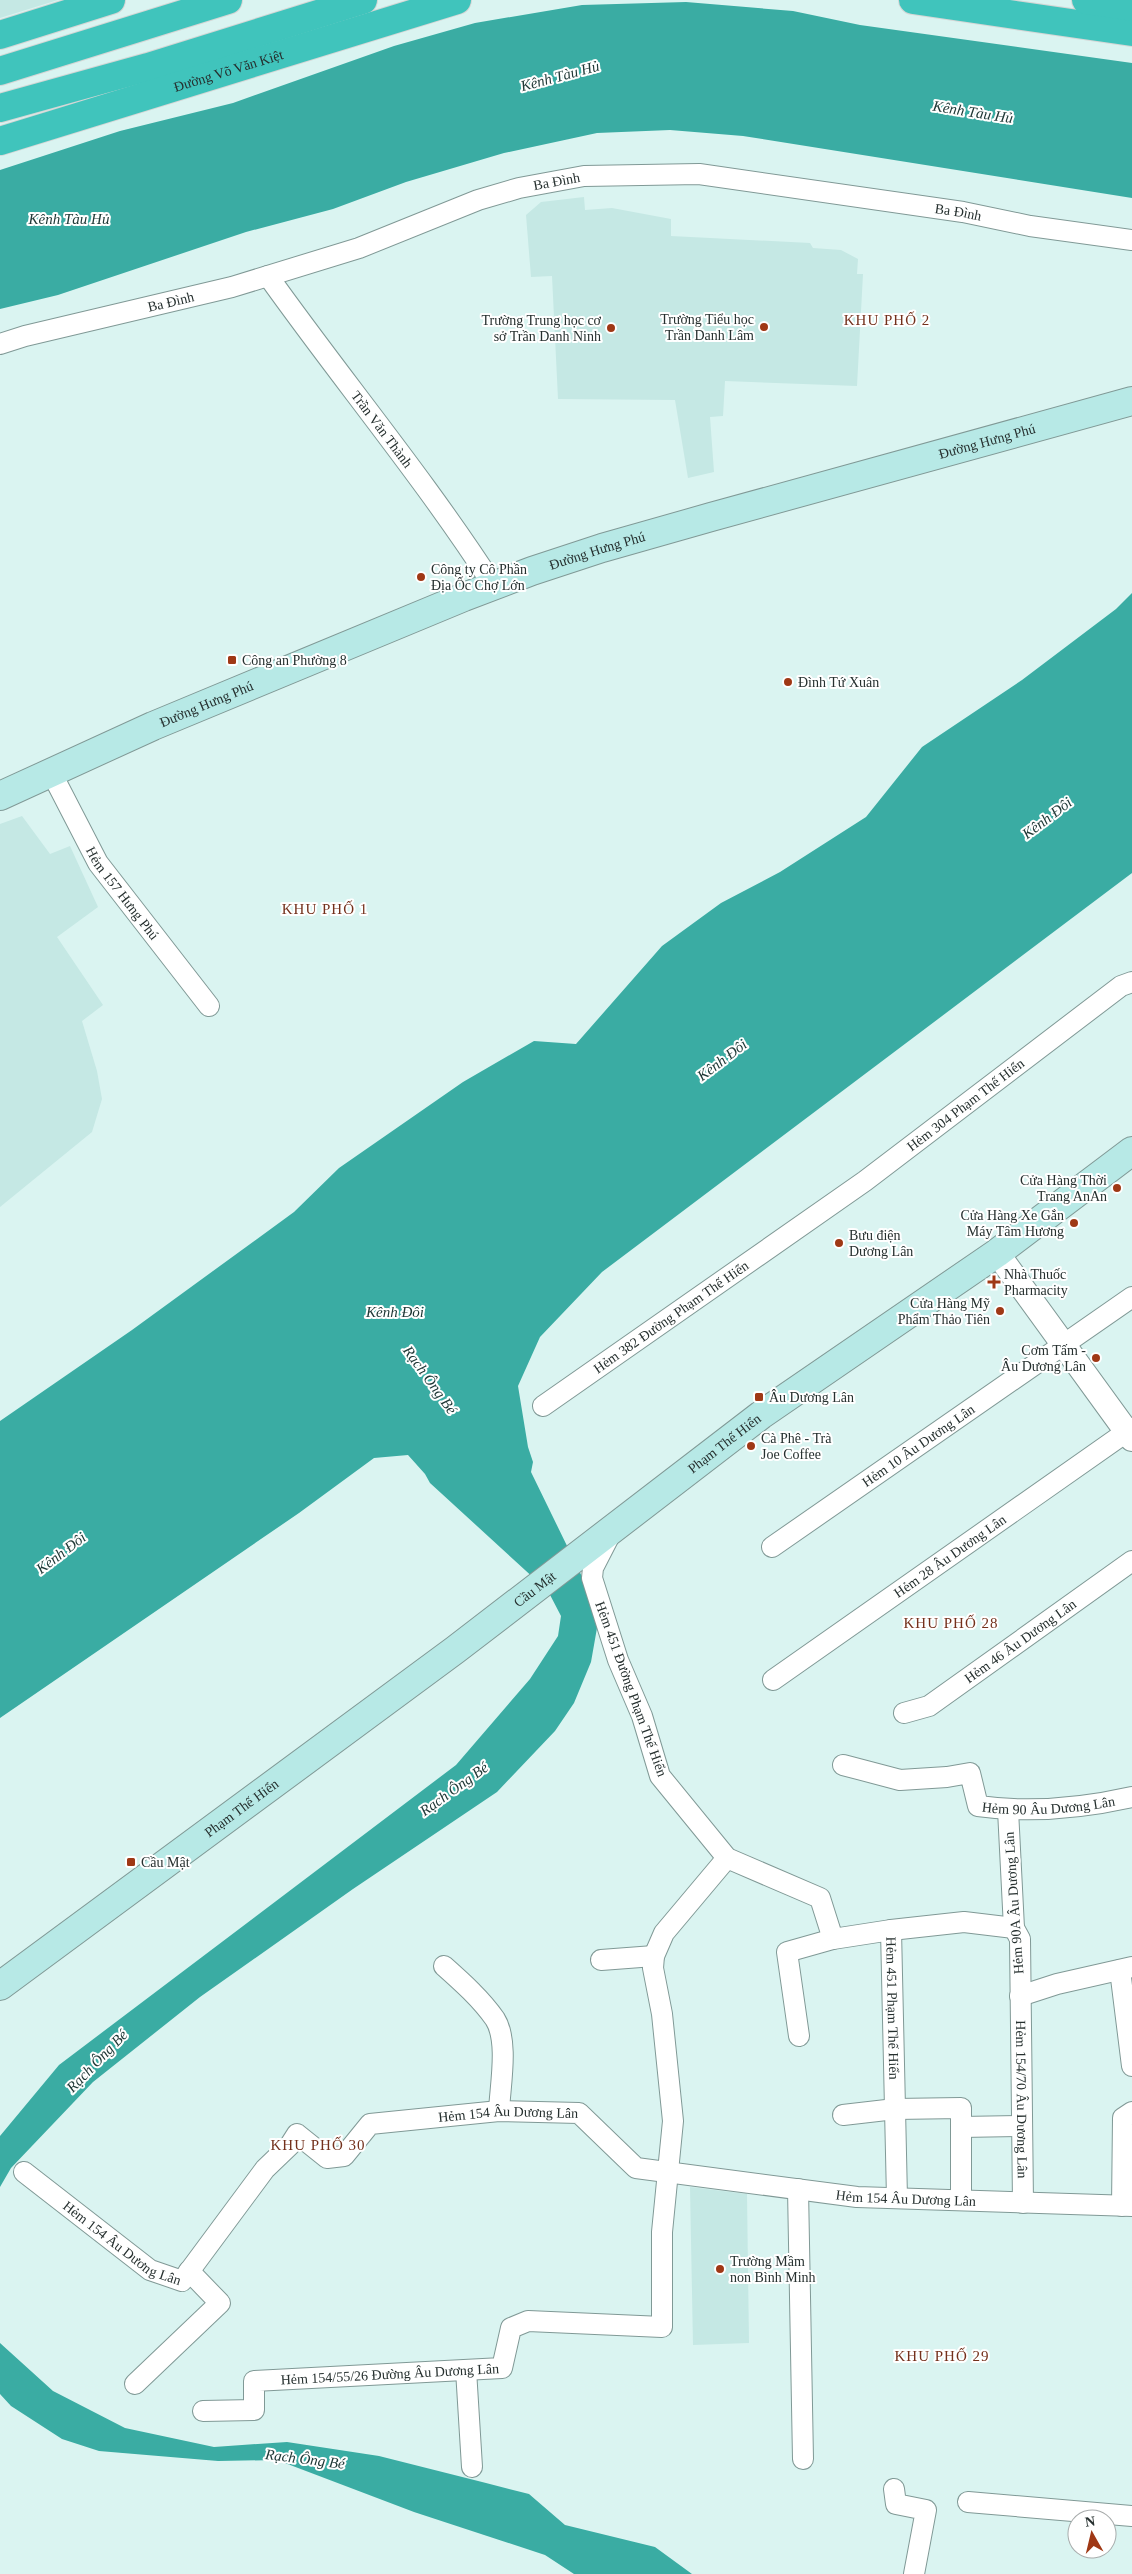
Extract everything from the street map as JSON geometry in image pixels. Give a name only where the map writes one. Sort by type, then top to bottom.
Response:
[{"type":"highway","points":[[0,34],[111,0]]},
{"type":"highway","points":[[0,71],[228,0]]},
{"type":"highway","name":"Đường Võ Văn Kiệt","points":[[0,108],[148,67],[363,0]]},
{"type":"highway","name":"Đường Võ Văn Kiệt","points":[[0,141],[457,0]]},
{"type":"highway","points":[[913,0],[1132,32]]},
{"type":"highway","points":[[1086,0],[1132,7]]},
{"type":"main road","name":"Đường Hưng Phú","points":[[0,796],[153,726],[493,585],[602,548],[1132,401]]},
{"type":"main road","name":"Phạm Thế Hiển","points":[[588,1548],[612,1532],[762,1415],[996,1252],[1132,1151]]},
{"type":"main road","name":"Cầu Mật","points":[[482,1629],[588,1548]]},
{"type":"main road","name":"Phạm Thế Hiển","points":[[0,1986],[482,1629]]},
{"type":"street","name":"Ba Đình","points":[[0,344],[25,336],[232,287],[359,248],[478,200],[518,188],[584,176],[698,174],[963,212],[1030,226],[1132,240]]},
{"type":"street","name":"Trần Văn Thành","points":[[268,276],[329,362],[391,439],[432,494],[493,585]]},
{"type":"street","name":"Hẻm 157 Hưng Phú","points":[[51,772],[98,863],[210,1006]]},
{"type":"street","name":"Hẻm 304 Phạm Thế Hiển","points":[[799,1228],[865,1181],[1121,986],[1132,982]]},
{"type":"street","name":"Hẻm 382 Đường Phạm Thế Hiển","points":[[543,1406],[799,1228]]},
{"type":"street","points":[[996,1252],[1130,1433]]},
{"type":"street","name":"Hẻm 10 Âu Dương Lân","points":[[772,1547],[1132,1297]]},
{"type":"street","name":"Hẻm 28 Âu Dương Lân","points":[[773,1680],[1130,1433]]},
{"type":"street","name":"Hẻm 451 Đường Phạm Thế Hiển","points":[[612,1532],[594,1568],[592,1578],[618,1660],[642,1716],[660,1776],[727,1858]]},
{"type":"street","name":"Hẻm 46 Âu Dương Lân","points":[[904,1713],[929,1706],[1132,1560]]},
{"type":"street","name":"Hẻm 90 Âu Dương Lân","points":[[842,1765],[900,1780],[946,1777],[970,1773],[978,1806],[1008,1810],[1103,1803],[1132,1797]]},
{"type":"street","name":"Hẻm 90A Âu Dương Lân","points":[[1008,1810],[1014,1928],[1020,1939],[1020,1996]]},
{"type":"street","points":[[666,2172],[673,2121],[662,2014],[653,1968],[654,1956],[664,1933],[727,1858],[820,1898],[833,1939]]},
{"type":"street","points":[[891,1930],[964,1922],[1014,1928]]},
{"type":"street","name":"Hẻm 451 Phạm Thế Hiển","points":[[799,2036],[787,1952],[833,1939],[891,1930],[897,2198]]},
{"type":"street","points":[[601,1960],[654,1956]]},
{"type":"street","points":[[444,1966],[471,1991],[496,2021],[503,2050],[499,2111]]},
{"type":"street","points":[[1020,1996],[1057,1984],[1126,1969],[1132,2066]]},
{"type":"street","name":"Hẻm 154/70 Âu Dương Lân","points":[[1020,1996],[1023,2203]]},
{"type":"street","points":[[843,2114],[895,2109],[961,2108],[961,2200]]},
{"type":"street","name":"Hẻm 154 Âu Dương Lân","points":[[24,2172],[150,2270],[182,2281],[265,2169],[290,2145],[297,2134],[327,2158],[344,2156],[370,2124],[499,2111],[579,2113],[636,2168],[857,2197],[1127,2206]]},
{"type":"street","points":[[1127,2206],[1123,2118],[1132,2112]]},
{"type":"street","points":[[961,2127],[1022,2126]]},
{"type":"street","name":"Hẻm 154/55/26 Đường Âu Dương Lân","points":[[203,2411],[254,2410],[254,2381],[502,2368],[511,2328],[528,2321],[662,2327],[662,2232],[666,2172]]},
{"type":"street","points":[[798,2189],[803,2459]]},
{"type":"street","points":[[135,2384],[220,2303],[190,2270]]},
{"type":"street","points":[[466,2370],[472,2467]]},
{"type":"street","points":[[894,2489],[896,2504],[926,2510],[914,2574]]},
{"type":"street","points":[[968,2502],[1132,2516]]},
{"type":"shaded area","points":[[0,0],[58,0],[0,18]]},
{"type":"shaded area","points":[[584,197],[585,210],[612,208],[671,219],[671,236],[810,243],[813,248],[841,250],[858,259],[857,274],[863,274],[857,386],[725,381],[723,416],[710,417],[714,472],[688,478],[675,400],[558,399],[552,276],[531,277],[526,215],[541,202]]},
{"type":"shaded area","points":[[22,816],[50,854],[70,846],[98,907],[57,937],[103,1005],[82,1021],[97,1071],[102,1099],[92,1132],[0,1207],[0,824]]},
{"type":"shaded area","name":"Trường Mầm non Bình Minh","points":[[690,2187],[747,2194],[749,2343],[693,2345]]},
{"type":"water","name":"Kênh Tàu Hủ","points":[[686,2],[793,11],[860,25],[1132,63],[1132,198],[743,136],[670,130],[597,133],[504,153],[406,182],[333,209],[246,232],[58,295],[0,309],[0,170],[120,131],[233,103],[394,46],[475,23],[582,5]]},
{"type":"water","name":"Kênh Đôi","points":[[1132,593],[1132,873],[602,1272],[540,1337],[518,1386],[528,1447],[533,1462],[531,1472],[589,1591],[597,1628],[591,1662],[574,1703],[555,1731],[497,1792],[353,1889],[200,1997],[93,2082],[11,2168],[0,2187],[0,2136],[59,2065],[456,1765],[530,1679],[558,1636],[561,1616],[548,1591],[430,1483],[425,1474],[408,1455],[374,1458],[299,1513],[0,1718],[0,1421],[132,1330],[294,1212],[339,1168],[463,1082],[534,1041],[576,1044],[662,946],[721,903],[780,872],[866,817],[922,747],[1022,680],[1116,609]]},
{"type":"water","name":"Rạch Ông Bé","points":[[0,2343],[53,2391],[125,2428],[214,2447],[287,2442],[379,2456],[529,2494],[565,2525],[655,2547],[692,2574],[574,2574],[545,2555],[414,2512],[277,2460],[218,2461],[99,2451],[62,2439],[11,2406],[0,2394]]},
{"type":"place","name":"Trường Tiểu học Trần Danh Lâm","points":[[764,327]]},
{"type":"place","name":"Trường Trung học cơ sở Trần Danh Ninh","points":[[611,328]]},
{"type":"place","name":"Công ty Cô Phần Địa Ốc Chợ Lớn","points":[[421,577]]},
{"type":"place","name":"Công an Phường 8","points":[[232,660]]},
{"type":"place","name":"Đình Tứ Xuân","points":[[788,682]]},
{"type":"place","name":"Cửa Hàng Thời Trang AnAn","points":[[1117,1188]]},
{"type":"place","name":"Cửa Hàng Xe Gắn Máy Tâm Hương","points":[[1074,1223]]},
{"type":"place","name":"Bưu điện Dương Lân","points":[[839,1243]]},
{"type":"place","name":"Nhà Thuốc Pharmacity","points":[[994,1282]]},
{"type":"place","name":"Cửa Hàng Mỹ Phẩm Thảo Tiên","points":[[1000,1311]]},
{"type":"place","name":"Cơm Tấm - Âu Dương Lân","points":[[1096,1358]]},
{"type":"place","name":"Âu Dương Lân","points":[[759,1397]]},
{"type":"place","name":"Cà Phê - Trà Joe Coffee","points":[[751,1446]]},
{"type":"place","name":"Cầu Mật","points":[[131,1862]]},
{"type":"place","name":"Trường Mầm non Bình Minh","points":[[720,2269]]},
{"type":"district","name":"KHU PHỐ 2","points":[[887,320]]},
{"type":"district","name":"KHU PHỐ 1","points":[[325,909]]},
{"type":"district","name":"KHU PHỐ 28","points":[[951,1623]]},
{"type":"district","name":"KHU PHỐ 30","points":[[318,2145]]},
{"type":"district","name":"KHU PHỐ 29","points":[[942,2356]]}]
